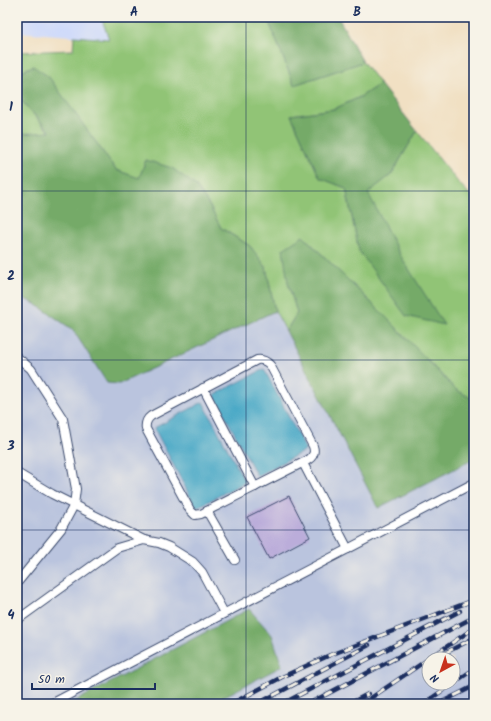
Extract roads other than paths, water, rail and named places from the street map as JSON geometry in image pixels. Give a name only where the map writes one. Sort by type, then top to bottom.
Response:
[{"type":"lane","points":[[17,357],[31,369],[63,419],[76,488],[74,504],[61,529],[17,583]]},
{"type":"lane","points":[[256,360],[267,362],[274,372],[314,450],[314,454],[303,463],[207,511],[195,515],[190,510],[145,425],[148,418],[151,416],[203,388],[256,360]]},
{"type":"lane","points":[[203,388],[255,487]]},
{"type":"lane","points":[[303,463],[348,549]]},
{"type":"lane","points":[[17,473],[52,494],[144,540],[169,547],[193,562],[202,572],[224,613]]},
{"type":"lane","points":[[51,704],[474,483]]},
{"type":"lane","points":[[207,511],[235,560]]},
{"type":"lane","points":[[17,620],[117,548],[144,540]]},
{"type":"water","points":[[264,369],[306,450],[257,476],[214,395]]},
{"type":"water","points":[[203,402],[245,482],[196,508],[154,428]]},
{"type":"railway","points":[[231,704],[282,677],[330,655],[474,600]]},
{"type":"railway","points":[[282,704],[460,611]]},
{"type":"railway","points":[[308,704],[474,617]]},
{"type":"railway","points":[[362,704],[474,628]]},
{"type":"railway","points":[[449,651],[474,638]]},
{"type":"railway","points":[[257,704],[369,645]]},
{"type":"railway","points":[[423,704],[474,669]]},
{"type":"railway","points":[[438,704],[474,686]]},
{"type":"railway","points":[[349,704],[368,694]]}]
